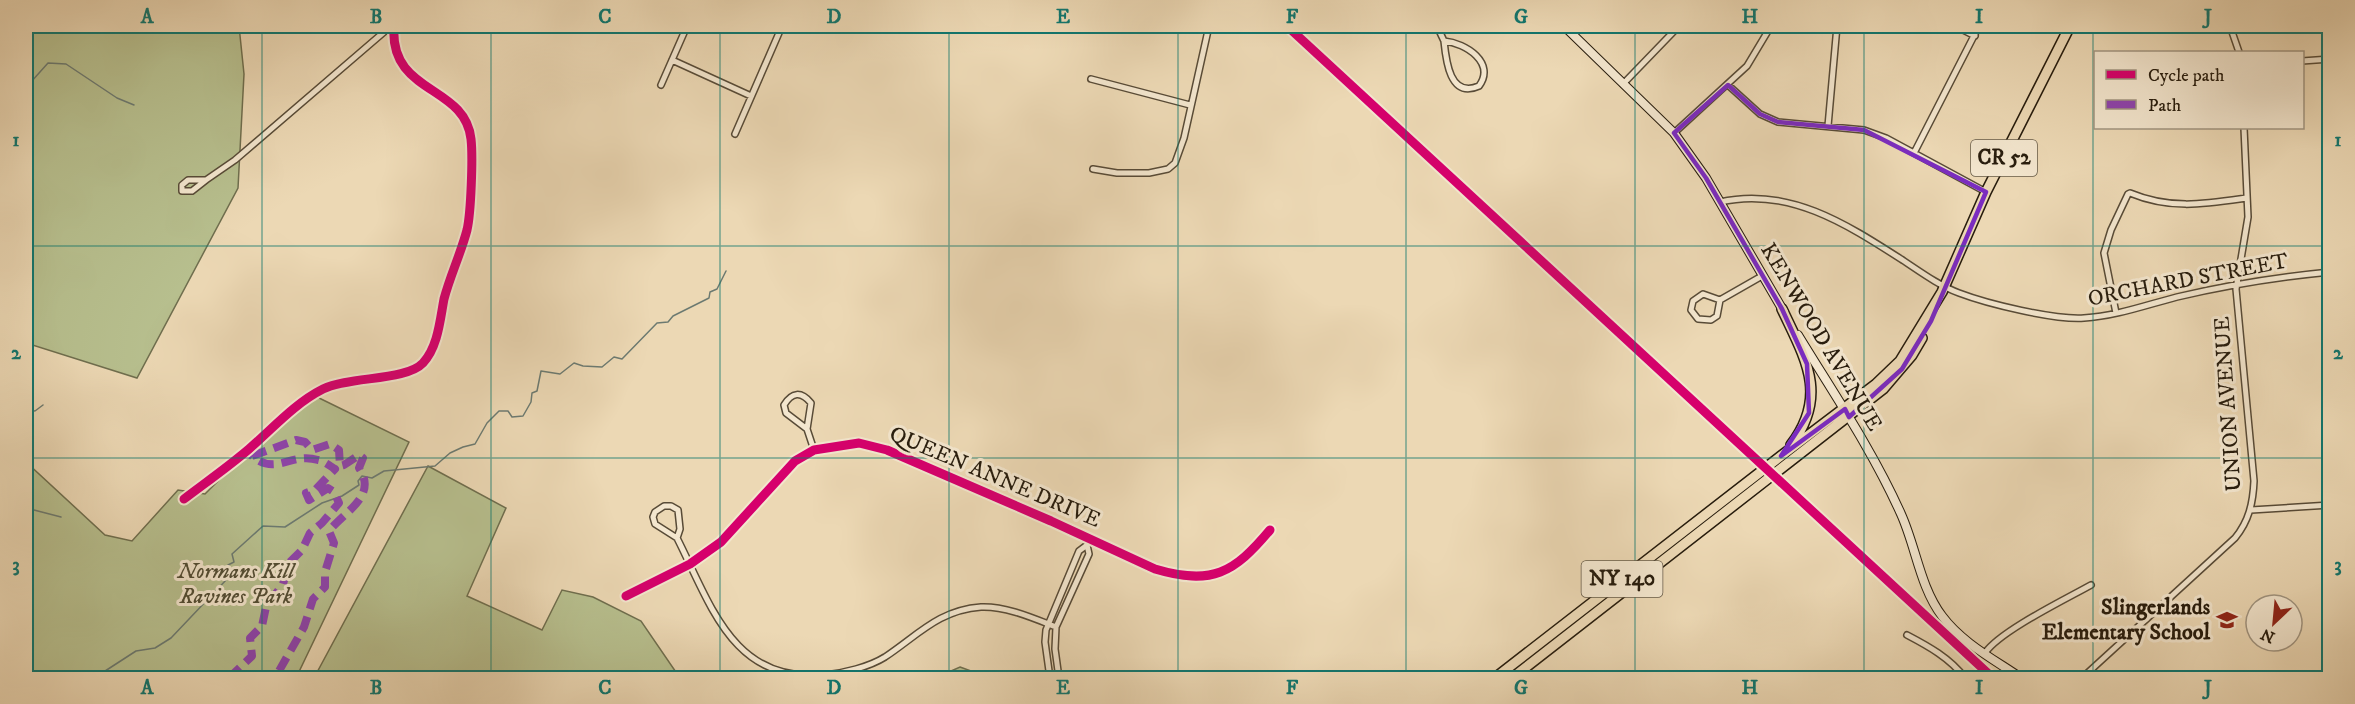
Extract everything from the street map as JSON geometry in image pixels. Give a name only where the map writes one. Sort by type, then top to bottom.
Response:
[{"type":"main road","name":"KENWOOD AVENUE","points":[[1563,26],[1674,134],[1706,178],[1762,276],[1862,437],[1902,515],[1934,605],[1958,634],[2021,678]]},
{"type":"main road","name":"CR 52","points":[[1781,456],[1847,413],[1900,360],[1943,289],[1986,192],[2070,26]]},
{"type":"main road","name":"NY 140","points":[[1495,678],[1781,456],[1803,427],[1812,396],[1807,364],[1782,309]]},
{"type":"main road","name":"NY 140","points":[[1512,678],[1789,463],[1847,413]]},
{"type":"street","points":[[206,180],[235,160],[392,26]]},
{"type":"street","points":[[184,499],[321,390],[355,380],[392,376],[414,370],[423,364],[436,339],[445,296],[468,227],[471,138],[467,123],[458,110],[416,80],[402,65],[394,45],[392,26]]},
{"type":"street","points":[[661,85],[687,26]]},
{"type":"street","points":[[735,134],[782,26]]},
{"type":"street","points":[[1093,169],[1132,174],[1168,170],[1175,163],[1209,26]]},
{"type":"street","points":[[1437,26],[1444,41],[1446,60],[1452,80],[1458,87],[1473,89],[1479,86],[1485,71],[1483,63],[1476,55],[1458,44],[1444,41]]},
{"type":"street","points":[[1623,84],[1679,26]]},
{"type":"street","points":[[1674,134],[1754,58],[1771,26]]},
{"type":"street","points":[[1828,126],[1837,26]]},
{"type":"street","points":[[1955,26],[1975,36]]},
{"type":"street","points":[[1914,153],[1979,26]]},
{"type":"street","points":[[2230,26],[2239,51]]},
{"type":"street","points":[[2304,61],[2330,59]]},
{"type":"street","points":[[672,60],[751,96]]},
{"type":"street","points":[[1091,79],[1190,105]]},
{"type":"street","points":[[1728,85],[1760,114],[1778,122],[1864,130],[1886,138],[1986,192]]},
{"type":"street","name":"UNION AVENUE","points":[[2082,678],[2235,538],[2242,530],[2251,510],[2254,481],[2241,357],[2238,284],[2242,243],[2246,230],[2244,129]]},
{"type":"street","points":[[2116,313],[2104,253],[2126,196],[2130,193],[2166,204],[2206,203],[2247,198]]},
{"type":"street","name":"ORCHARD STREET","points":[[1720,202],[1741,197],[1766,198],[1826,215],[1863,235],[1943,289],[2013,308],[2061,316],[2082,318],[2116,313],[2238,284],[2330,272]]},
{"type":"street","points":[[1720,300],[1762,276]]},
{"type":"street","points":[[1706,294],[1720,300],[1719,311],[1714,319],[1701,320],[1692,312],[1692,301],[1698,296],[1706,294]]},
{"type":"street","points":[[807,429],[786,413],[784,405],[793,394],[798,393],[812,403],[807,429],[814,450]]},
{"type":"street","name":"QUEEN ANNE DRIVE","points":[[626,596],[690,564],[721,542],[795,461],[814,450],[859,443],[887,450],[1089,542],[1174,575],[1194,577],[1216,574],[1238,564],[1270,530]]},
{"type":"street","points":[[2251,510],[2330,505]]},
{"type":"street","points":[[677,538],[680,529],[678,510],[672,506],[664,506],[655,512],[653,517],[655,524],[677,538],[716,615],[731,638],[753,660],[786,674],[809,677],[861,667],[884,658],[926,626],[953,612],[982,607],[1012,612],[1056,627],[1054,649],[1059,678]]},
{"type":"street","name":"QUEEN ANNE DRIVE","points":[[1048,624],[1079,551],[1089,542]]},
{"type":"street","name":"QUEEN ANNE DRIVE","points":[[1056,627],[1089,554],[1089,542]]},
{"type":"street","points":[[1985,653],[1991,645],[2027,621],[2091,585]]},
{"type":"street","points":[[1048,624],[1045,642],[1050,678]]},
{"type":"street","points":[[1906,635],[1935,650],[1965,678]]},
{"type":"highlighted area","points":[[1728,85],[1760,114],[1778,122],[1864,130],[1986,192],[1931,321],[1902,369],[1849,417],[1845,409],[1781,456],[1809,413],[1807,364],[1782,309],[1706,178],[1674,133]]},
{"type":"green space","points":[[26,26],[239,26],[244,74],[238,188],[137,378],[26,343]]},
{"type":"green space","name":"Normans Kill Ravines Park","points":[[315,396],[409,442],[296,678],[26,678],[26,462],[105,535],[132,541],[178,490],[205,494],[243,456]]},
{"type":"green space","points":[[428,466],[506,508],[467,596],[542,630],[562,590],[593,597],[641,621],[680,678],[314,678]]},
{"type":"green space","points":[[960,667],[982,675],[982,678],[935,678]]},
{"type":"waterway","points":[[26,82],[31,82],[48,63],[66,64],[117,98],[134,105]]},
{"type":"waterway","points":[[69,678],[78,672],[102,673],[136,651],[155,648],[171,638],[227,579],[228,565],[234,562],[232,554],[263,526],[285,527],[322,503],[342,496],[359,485],[358,481],[362,476],[372,478],[384,471],[435,466],[450,453],[475,444],[487,423],[499,411],[508,411],[512,417],[523,416],[531,402],[532,393],[537,391],[541,371],[560,374],[574,363],[602,367],[614,357],[622,359],[657,323],[668,322],[673,316],[709,298],[710,292],[717,289],[726,271]]},
{"type":"waterway","points":[[26,414],[29,410],[35,411],[43,405]]},
{"type":"waterway","points":[[26,500],[34,510],[61,517]]},
{"type":"waterway","points":[[27,678],[33,676],[36,678]]},
{"type":"marked path","points":[[252,456],[296,440],[305,442],[312,450],[330,444],[339,450],[340,466],[359,455],[363,458],[359,468],[364,478],[365,487],[362,495],[329,531],[334,543],[325,572],[325,587],[313,599],[304,627],[275,678]]},
{"type":"marked path","points":[[229,678],[252,656],[250,638],[262,626],[266,607],[283,584],[289,563],[302,550],[310,533],[339,503],[334,492],[328,488],[309,500],[306,493],[316,489],[335,469],[325,462],[308,458],[274,464],[265,463],[247,451]]},
{"type":"cycle path","points":[[184,499],[241,456],[293,409],[313,395],[334,385],[391,376],[415,369],[423,363],[432,349],[438,333],[446,290],[467,230],[470,211],[471,139],[466,121],[456,108],[415,78],[403,65],[396,48],[394,26]]},
{"type":"cycle path","points":[[1287,26],[1993,678]]},
{"type":"cycle path","points":[[626,596],[690,564],[721,542],[795,461],[814,450],[859,443],[887,450],[1155,569],[1175,574],[1207,575],[1233,566],[1245,557],[1270,530]]},
{"type":"place","name":"Slingerlands Elementary School","points":[[2227,620]]}]
